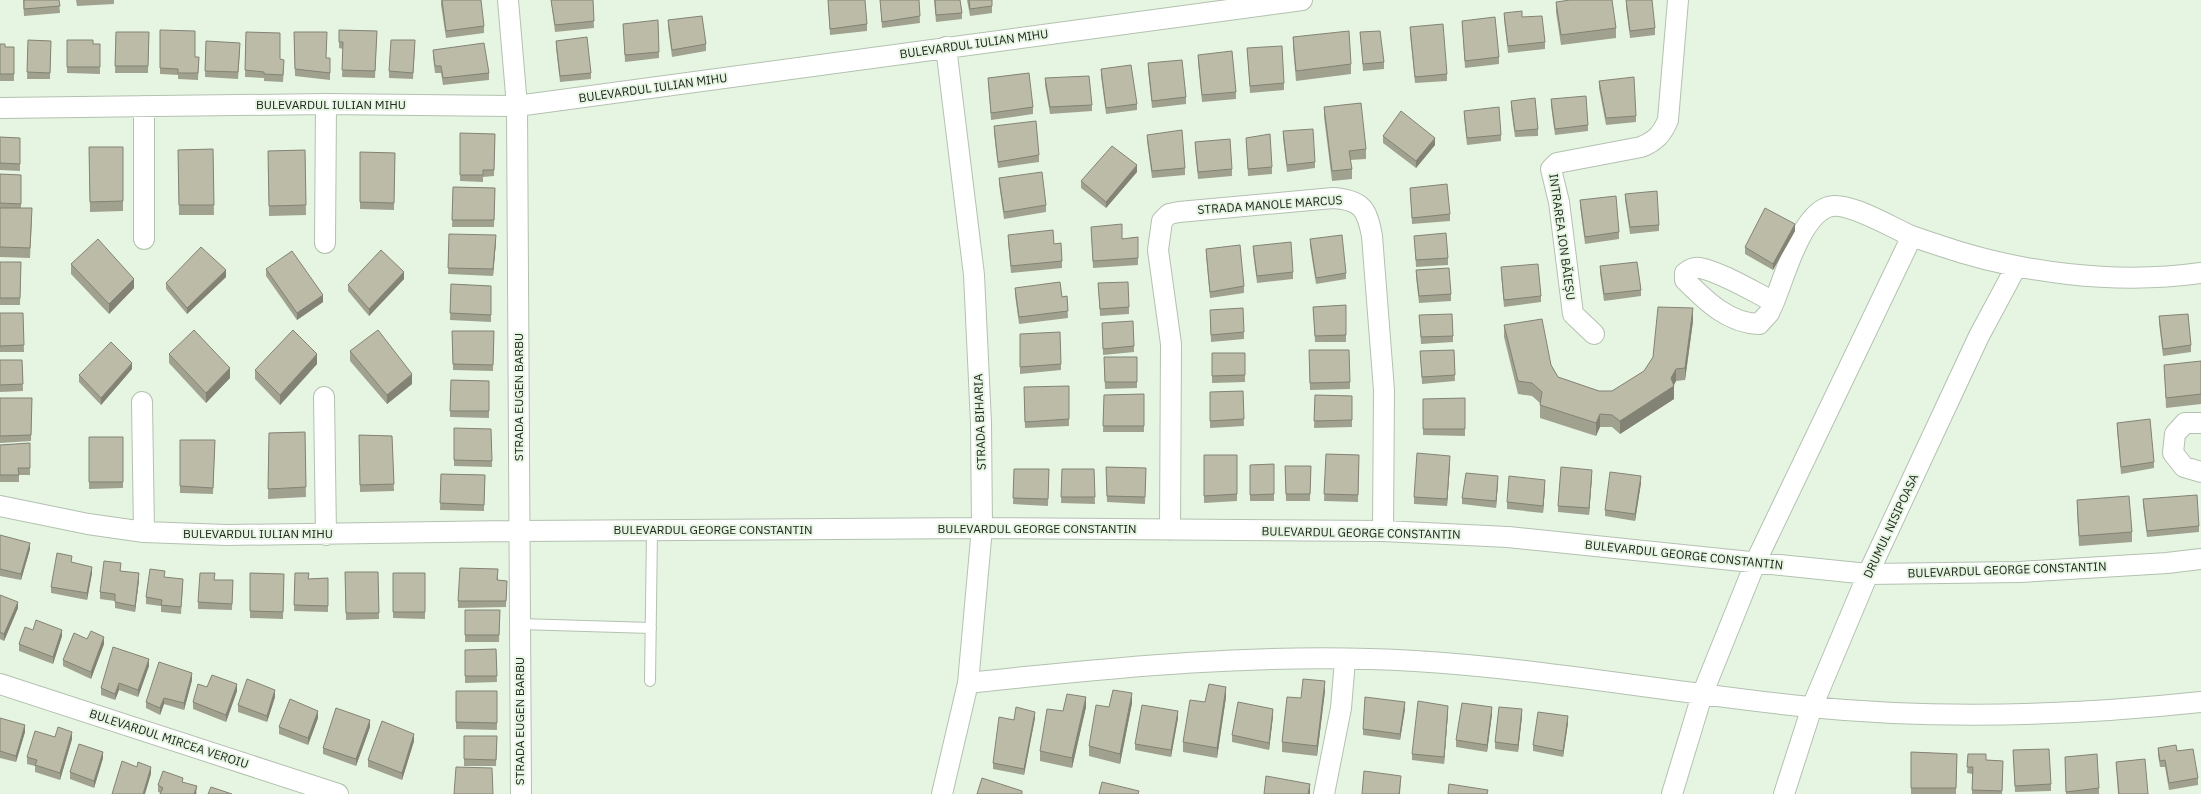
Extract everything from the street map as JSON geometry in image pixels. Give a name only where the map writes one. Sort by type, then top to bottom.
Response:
[{"type":"street","name":"STRADA EUGEN BARBU","points":[[508,0],[518,106],[521,794]]},
{"type":"street","name":"BULEVARDUL IULIAN MIHU","points":[[0,108],[326,104],[518,106],[1302,0]]},
{"type":"street","name":"INTRAREA ION BĂIEȘU","points":[[1594,334],[1573,314],[1559,202],[1551,169],[1557,163],[1641,147],[1653,142],[1663,132],[1668,120],[1678,0]]},
{"type":"street","name":"STRADA BIHARIA","points":[[942,794],[968,683],[982,528],[981,423],[974,275],[946,47]]},
{"type":"street","points":[[325,242],[326,104]]},
{"type":"street","points":[[144,106],[144,239]]},
{"type":"street","name":"STRADA MANOLE MARCUS","points":[[1170,530],[1171,344],[1158,250],[1159,232],[1162,221],[1169,214],[1178,212],[1333,198],[1348,199],[1360,207],[1369,216],[1372,236],[1384,390],[1383,531]]},
{"type":"street","points":[[1774,302],[1805,227],[1819,211],[1829,206],[1843,207],[1912,236],[1953,250],[2016,267],[2097,276],[2184,275],[2201,273]]},
{"type":"street","points":[[1672,794],[1702,695],[1756,561],[1912,236]]},
{"type":"street","name":"DRUMUL NISIPOASA","points":[[1784,794],[1812,707],[1868,574],[1979,336],[2016,267]]},
{"type":"street","points":[[324,397],[326,535]]},
{"type":"street","points":[[142,402],[144,532]]},
{"type":"street","points":[[2201,423],[2185,424],[2175,434],[2173,453],[2184,467],[2201,472]]},
{"type":"street","name":"BULEVARDUL IULIAN MIHU","points":[[0,506],[81,523],[144,532],[227,536],[519,531]]},
{"type":"street","name":"BULEVARDUL GEORGE CONSTANTIN","points":[[519,531],[982,528],[1383,531],[1508,537],[1756,561],[1868,574],[2020,572],[2167,563],[2201,559]]},
{"type":"street","points":[[968,683],[1113,668],[1174,664],[1345,660],[1412,661],[1488,667],[1617,682],[1702,695],[1812,707],[1928,714],[2043,715],[2201,702]]},
{"type":"street","points":[[1324,794],[1340,708],[1345,660]]},
{"type":"street","name":"BULEVARDUL MIRCEA VEROIU","points":[[0,684],[338,794]]},
{"type":"lane","points":[[650,681],[652,530]]},
{"type":"lane","points":[[520,624],[650,628]]},
{"type":"building","points":[[24,0],[59,0],[60,6],[24,9]]},
{"type":"building","points":[[442,0],[481,0],[484,26],[446,31]]},
{"type":"building","points":[[551,0],[593,0],[594,21],[555,25]]},
{"type":"building","points":[[828,0],[865,0],[867,24],[830,29]]},
{"type":"building","points":[[880,0],[919,0],[920,16],[882,22]]},
{"type":"building","points":[[935,0],[960,0],[962,13],[936,15]]},
{"type":"building","points":[[969,0],[992,0],[992,6],[970,9]]},
{"type":"building","points":[[1570,0],[1612,0],[1616,28],[1561,35],[1556,2]]},
{"type":"building","points":[[1626,0],[1652,0],[1655,28],[1630,31]]},
{"type":"building","points":[[1522,11],[1522,17],[1542,16],[1545,42],[1508,46],[1504,13]]},
{"type":"building","points":[[702,16],[706,44],[672,50],[668,20]]},
{"type":"building","points":[[1495,17],[1499,57],[1465,61],[1462,21]]},
{"type":"building","points":[[658,20],[659,52],[625,55],[623,24]]},
{"type":"building","points":[[1443,24],[1447,74],[1415,77],[1410,27]]},
{"type":"building","points":[[160,30],[195,31],[195,57],[199,57],[198,73],[178,73],[178,69],[160,68]]},
{"type":"building","points":[[339,30],[377,31],[375,71],[342,70],[343,42],[339,42]]},
{"type":"building","points":[[1349,31],[1351,64],[1296,71],[1293,37]]},
{"type":"building","points":[[1380,31],[1384,62],[1363,64],[1360,32]]},
{"type":"building","points":[[116,32],[149,32],[148,66],[115,66]]},
{"type":"building","points":[[246,32],[280,33],[280,59],[284,60],[283,75],[264,74],[264,72],[245,70]]},
{"type":"building","points":[[294,32],[327,32],[326,58],[330,58],[330,73],[295,69]]},
{"type":"building","points":[[587,37],[591,73],[560,76],[556,41]]},
{"type":"building","points":[[28,40],[51,41],[50,73],[27,72]]},
{"type":"building","points":[[67,40],[93,40],[93,44],[100,44],[100,67],[67,67]]},
{"type":"building","points":[[391,40],[415,40],[413,73],[389,71]]},
{"type":"building","points":[[206,41],[240,43],[238,72],[205,71]]},
{"type":"building","points":[[484,43],[489,73],[443,78],[441,66],[435,66],[433,50]]},
{"type":"building","points":[[0,44],[5,44],[5,47],[14,47],[14,74],[0,74]]},
{"type":"building","points":[[1282,46],[1284,83],[1250,86],[1247,48]]},
{"type":"building","points":[[1232,51],[1236,92],[1202,95],[1198,55]]},
{"type":"building","points":[[1182,60],[1186,97],[1152,101],[1148,63]]},
{"type":"building","points":[[1131,65],[1137,104],[1106,108],[1101,69]]},
{"type":"building","points":[[1029,73],[1033,107],[991,113],[988,78]]},
{"type":"building","points":[[1089,76],[1092,105],[1050,107],[1045,78]]},
{"type":"building","points":[[1634,77],[1636,116],[1606,118],[1599,81]]},
{"type":"building","points":[[1586,96],[1588,125],[1555,129],[1551,99]]},
{"type":"building","points":[[1535,98],[1538,129],[1515,131],[1511,101]]},
{"type":"building","points":[[1361,103],[1366,149],[1349,151],[1352,169],[1332,171],[1324,107]]},
{"type":"building","points":[[1499,107],[1501,135],[1467,138],[1464,111]]},
{"type":"building","points":[[1401,111],[1435,138],[1416,161],[1383,136]]},
{"type":"building","points":[[1036,121],[1039,155],[998,162],[994,126]]},
{"type":"building","points":[[1313,129],[1315,162],[1287,165],[1283,131]]},
{"type":"building","points":[[1182,130],[1185,168],[1152,171],[1147,135]]},
{"type":"building","points":[[460,133],[495,134],[494,170],[483,170],[483,175],[460,175]]},
{"type":"building","points":[[1270,134],[1272,167],[1248,169],[1246,138]]},
{"type":"building","points":[[0,137],[20,138],[20,164],[0,163]]},
{"type":"building","points":[[1230,139],[1232,169],[1198,172],[1195,142]]},
{"type":"building","points":[[1112,146],[1137,165],[1106,202],[1081,181]]},
{"type":"building","points":[[89,147],[123,147],[123,201],[90,202]]},
{"type":"building","points":[[213,149],[214,205],[179,205],[178,150]]},
{"type":"building","points":[[305,150],[306,205],[269,206],[268,151]]},
{"type":"building","points":[[360,152],[395,153],[394,203],[360,202]]},
{"type":"building","points":[[1042,172],[1046,205],[1004,212],[999,178]]},
{"type":"building","points":[[0,174],[21,175],[21,204],[0,203]]},
{"type":"building","points":[[1447,184],[1450,214],[1412,218],[1410,188]]},
{"type":"building","points":[[453,187],[495,188],[494,220],[452,220]]},
{"type":"building","points":[[1657,191],[1659,225],[1630,227],[1625,194]]},
{"type":"building","points":[[1616,196],[1619,232],[1585,237],[1580,200]]},
{"type":"building","points":[[0,208],[32,208],[30,248],[0,247]]},
{"type":"building","points":[[1765,208],[1795,224],[1773,264],[1745,247]]},
{"type":"building","points":[[1122,224],[1122,239],[1138,237],[1138,258],[1093,261],[1091,227]]},
{"type":"building","points":[[1053,230],[1054,244],[1061,243],[1062,261],[1011,266],[1008,235]]},
{"type":"building","points":[[1446,233],[1448,258],[1416,260],[1414,236]]},
{"type":"building","points":[[449,234],[496,235],[493,269],[448,268]]},
{"type":"building","points":[[1342,235],[1346,273],[1316,278],[1310,239]]},
{"type":"building","points":[[98,239],[134,279],[109,304],[71,264]]},
{"type":"building","points":[[1291,242],[1293,272],[1257,276],[1253,246]]},
{"type":"building","points":[[1240,245],[1244,286],[1210,292],[1206,249]]},
{"type":"building","points":[[201,247],[226,270],[187,308],[166,283]]},
{"type":"building","points":[[381,250],[404,272],[369,309],[348,285]]},
{"type":"building","points":[[292,251],[323,295],[297,313],[266,269]]},
{"type":"building","points":[[0,262],[21,262],[20,298],[0,298]]},
{"type":"building","points":[[1637,262],[1641,290],[1604,294],[1600,266]]},
{"type":"building","points":[[1538,264],[1541,296],[1504,300],[1501,267]]},
{"type":"building","points":[[1449,268],[1451,294],[1419,296],[1416,270]]},
{"type":"building","points":[[1060,282],[1062,297],[1067,296],[1068,311],[1019,317],[1015,288]]},
{"type":"building","points":[[1128,282],[1129,307],[1100,309],[1098,283]]},
{"type":"building","points":[[451,284],[491,286],[491,315],[450,313]]},
{"type":"building","points":[[1346,305],[1346,335],[1315,336],[1313,307]]},
{"type":"building","points":[[1658,307],[1693,308],[1685,368],[1676,369],[1671,378],[1674,386],[1620,421],[1612,415],[1600,414],[1596,423],[1540,405],[1542,392],[1532,383],[1518,381],[1504,325],[1542,319],[1551,365],[1558,377],[1599,391],[1612,391],[1644,371],[1653,357]]},
{"type":"building","points":[[1243,308],[1244,332],[1211,335],[1210,310]]},
{"type":"building","points":[[0,313],[23,313],[24,345],[0,346]]},
{"type":"building","points":[[1452,314],[1453,336],[1421,337],[1419,315]]},
{"type":"building","points":[[2188,314],[2191,345],[2163,349],[2159,316]]},
{"type":"building","points":[[1133,321],[1134,346],[1103,349],[1102,323]]},
{"type":"building","points":[[194,330],[230,368],[206,393],[169,354]]},
{"type":"building","points":[[293,330],[317,354],[280,395],[255,370]]},
{"type":"building","points":[[378,330],[412,374],[387,395],[350,351]]},
{"type":"building","points":[[452,331],[494,331],[493,365],[453,364]]},
{"type":"building","points":[[1060,332],[1061,364],[1020,367],[1020,334]]},
{"type":"building","points":[[111,342],[132,363],[101,398],[79,375]]},
{"type":"building","points":[[1309,350],[1349,350],[1350,382],[1310,383]]},
{"type":"building","points":[[1454,350],[1455,375],[1422,377],[1420,351]]},
{"type":"building","points":[[1212,353],[1245,353],[1245,375],[1212,376]]},
{"type":"building","points":[[1104,357],[1137,357],[1137,382],[1105,382]]},
{"type":"building","points":[[0,360],[22,360],[23,384],[0,385]]},
{"type":"building","points":[[2201,361],[2201,394],[2166,398],[2164,365]]},
{"type":"building","points":[[451,380],[489,381],[489,411],[450,411]]},
{"type":"building","points":[[1069,386],[1069,419],[1025,422],[1024,387]]},
{"type":"building","points":[[1243,391],[1244,419],[1210,421],[1210,392]]},
{"type":"building","points":[[1144,394],[1144,426],[1103,426],[1104,395]]},
{"type":"building","points":[[1315,395],[1352,396],[1352,420],[1314,421]]},
{"type":"building","points":[[0,398],[32,398],[31,435],[0,436]]},
{"type":"building","points":[[1465,398],[1465,429],[1423,429],[1423,399]]},
{"type":"building","points":[[2150,419],[2154,462],[2121,467],[2117,423]]},
{"type":"building","points":[[454,428],[491,429],[492,461],[454,460]]},
{"type":"building","points":[[305,432],[306,487],[268,489],[269,433]]},
{"type":"building","points":[[359,435],[392,436],[394,484],[360,485]]},
{"type":"building","points":[[89,437],[123,437],[123,482],[89,482]]},
{"type":"building","points":[[180,440],[215,440],[213,488],[180,486]]},
{"type":"building","points":[[30,443],[30,468],[18,468],[19,475],[0,475],[0,445]]},
{"type":"building","points":[[1417,453],[1450,456],[1447,499],[1414,497]]},
{"type":"building","points":[[1326,454],[1359,455],[1358,495],[1324,494]]},
{"type":"building","points":[[1204,455],[1237,455],[1237,494],[1204,496]]},
{"type":"building","points":[[1274,464],[1274,494],[1250,495],[1250,465]]},
{"type":"building","points":[[1285,466],[1311,466],[1310,494],[1286,494]]},
{"type":"building","points":[[1106,467],[1146,468],[1145,497],[1107,496]]},
{"type":"building","points":[[1561,467],[1592,470],[1589,508],[1558,506]]},
{"type":"building","points":[[1014,469],[1049,469],[1048,499],[1013,498]]},
{"type":"building","points":[[1062,469],[1094,469],[1095,497],[1061,497]]},
{"type":"building","points":[[1610,472],[1641,476],[1635,514],[1605,510]]},
{"type":"building","points":[[1466,473],[1498,476],[1496,501],[1462,498]]},
{"type":"building","points":[[441,474],[485,475],[484,505],[440,503]]},
{"type":"building","points":[[1509,476],[1545,480],[1543,506],[1507,502]]},
{"type":"building","points":[[2197,495],[2199,526],[2147,531],[2143,499]]},
{"type":"building","points":[[2129,496],[2132,532],[2079,536],[2077,500]]},
{"type":"building","points":[[0,535],[30,543],[21,574],[0,569]]},
{"type":"building","points":[[57,553],[72,556],[71,562],[92,567],[87,593],[51,587]]},
{"type":"building","points":[[104,561],[121,563],[120,571],[139,573],[135,606],[115,602],[115,594],[100,592]]},
{"type":"building","points":[[460,568],[498,569],[497,580],[507,581],[506,601],[458,601]]},
{"type":"building","points":[[150,569],[165,571],[164,577],[183,579],[181,607],[161,605],[162,600],[146,597]]},
{"type":"building","points":[[345,572],[378,572],[379,613],[346,613]]},
{"type":"building","points":[[200,573],[215,573],[214,580],[233,580],[232,604],[198,602]]},
{"type":"building","points":[[250,573],[284,574],[283,612],[250,611]]},
{"type":"building","points":[[295,573],[309,573],[308,579],[328,578],[328,606],[294,605]]},
{"type":"building","points":[[393,573],[425,573],[425,612],[393,612]]},
{"type":"building","points":[[0,595],[18,602],[4,634],[0,632]]},
{"type":"building","points":[[465,610],[500,610],[499,635],[465,635]]},
{"type":"building","points":[[36,620],[62,630],[53,657],[19,644],[25,627],[33,630]]},
{"type":"building","points":[[91,631],[104,637],[91,672],[63,660],[74,633],[87,639]]},
{"type":"building","points":[[113,647],[149,659],[138,690],[119,683],[115,694],[101,688]]},
{"type":"building","points":[[496,649],[497,676],[465,676],[465,650]]},
{"type":"building","points":[[159,662],[192,673],[184,703],[164,698],[160,708],[146,702]]},
{"type":"building","points":[[212,675],[237,684],[226,715],[193,702],[198,684],[207,687]]},
{"type":"building","points":[[247,679],[275,690],[267,716],[238,705]]},
{"type":"building","points":[[1303,679],[1325,681],[1317,746],[1282,742],[1287,697],[1301,698]]},
{"type":"building","points":[[1209,684],[1226,687],[1217,748],[1183,742],[1190,700],[1205,702]]},
{"type":"building","points":[[1113,690],[1132,693],[1120,754],[1089,746],[1096,705],[1109,707]]},
{"type":"building","points":[[456,691],[497,691],[497,723],[456,722]]},
{"type":"building","points":[[1067,694],[1086,697],[1072,758],[1040,751],[1047,709],[1063,711]]},
{"type":"building","points":[[1365,697],[1405,702],[1400,734],[1363,729]]},
{"type":"building","points":[[290,699],[318,711],[308,738],[279,727]]},
{"type":"building","points":[[1418,701],[1448,706],[1444,757],[1412,754]]},
{"type":"building","points":[[1238,702],[1273,709],[1269,743],[1232,735]]},
{"type":"building","points":[[1462,703],[1492,707],[1487,745],[1456,740]]},
{"type":"building","points":[[1142,705],[1178,711],[1171,750],[1135,744]]},
{"type":"building","points":[[1016,707],[1035,712],[1024,769],[993,763],[999,717],[1014,720]]},
{"type":"building","points":[[1499,707],[1522,709],[1518,745],[1495,742]]},
{"type":"building","points":[[336,708],[370,720],[356,759],[323,748]]},
{"type":"building","points":[[1538,712],[1568,716],[1563,751],[1533,745]]},
{"type":"building","points":[[0,718],[25,725],[16,756],[0,751]]},
{"type":"building","points":[[382,721],[414,734],[402,773],[368,760]]},
{"type":"building","points":[[58,727],[72,732],[60,773],[35,765],[37,760],[27,757],[35,731],[55,737]]},
{"type":"building","points":[[464,736],[497,736],[496,760],[464,759]]},
{"type":"building","points":[[79,744],[103,752],[94,781],[70,772]]},
{"type":"building","points":[[2176,745],[2177,751],[2193,749],[2198,778],[2169,783],[2165,760],[2160,761],[2158,748]]},
{"type":"building","points":[[2049,749],[2051,784],[2015,786],[2013,750]]},
{"type":"building","points":[[1911,752],[1957,754],[1956,788],[1911,788]]},
{"type":"building","points":[[1968,754],[1986,754],[1986,760],[2003,761],[2002,791],[1972,790],[1973,767],[1967,767]]},
{"type":"building","points":[[2097,754],[2099,788],[2066,792],[2065,757]]},
{"type":"building","points":[[2145,759],[2148,794],[2119,794],[2116,762]]},
{"type":"building","points":[[122,761],[137,767],[138,762],[151,767],[143,794],[112,794]]},
{"type":"building","points":[[456,767],[492,768],[493,794],[454,794]]},
{"type":"building","points":[[163,771],[183,778],[182,782],[197,786],[194,794],[160,794],[163,788],[158,785]]},
{"type":"building","points":[[1364,771],[1401,776],[1399,794],[1362,794]]},
{"type":"building","points":[[1266,776],[1310,784],[1308,794],[1264,794]]},
{"type":"building","points":[[982,778],[1022,791],[1022,794],[977,794]]},
{"type":"building","points":[[1102,782],[1139,791],[1138,794],[1099,794]]},
{"type":"building","points":[[1449,784],[1488,790],[1487,794],[1448,794]]},
{"type":"building","points":[[211,787],[232,794],[208,794]]}]
